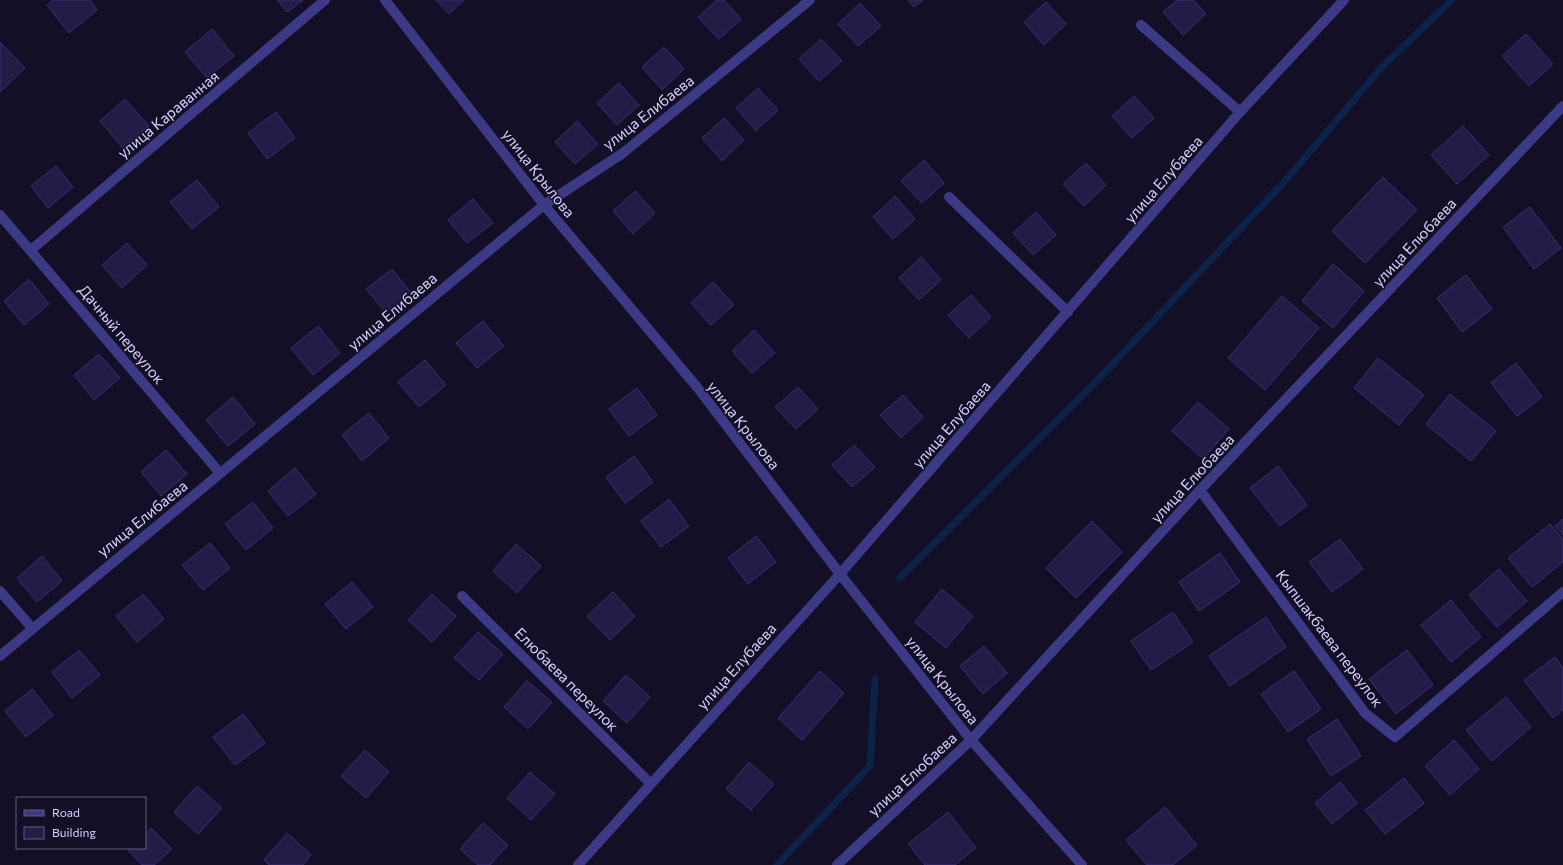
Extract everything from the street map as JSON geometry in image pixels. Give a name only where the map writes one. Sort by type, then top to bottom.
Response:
[{"type":"street","name":"улица Караванная","points":[[31,250],[325,0]]},
{"type":"street","name":"улица Крылова","points":[[385,0],[544,204],[697,387],[840,574],[971,740],[1082,865]]},
{"type":"street","name":"улица Елибаева","points":[[0,656],[544,204],[623,153],[810,0]]},
{"type":"street","name":"улица Елубаева","points":[[578,865],[840,574],[1240,112],[1344,0]]},
{"type":"street","points":[[1141,24],[1240,112]]},
{"type":"street","name":"улица Елюбаева","points":[[837,865],[971,740],[1200,490],[1563,106]]},
{"type":"street","points":[[949,197],[1068,312]]},
{"type":"street","name":"Дачный переулок","points":[[0,215],[220,473]]},
{"type":"street","name":"Кыпшакбаева переулок","points":[[1200,490],[1365,713],[1395,737],[1563,592]]},
{"type":"street","points":[[0,591],[32,628]]},
{"type":"street","name":"Елюбаева переулок","points":[[462,596],[651,784]]},
{"type":"building","points":[[53,0],[90,0],[97,10],[69,33],[47,5]]},
{"type":"building","points":[[277,0],[303,0],[287,12]]},
{"type":"building","points":[[436,0],[464,0],[449,14]]},
{"type":"building","points":[[717,0],[724,0],[741,19],[719,39],[698,17]]},
{"type":"building","points":[[908,0],[923,0],[914,7]]},
{"type":"building","points":[[1177,0],[1193,0],[1206,14],[1183,35],[1163,12]]},
{"type":"building","points":[[1046,2],[1066,24],[1044,45],[1024,22]]},
{"type":"building","points":[[860,3],[881,26],[858,46],[838,24]]},
{"type":"building","points":[[212,29],[234,56],[207,78],[185,52]]},
{"type":"building","points":[[1526,34],[1553,64],[1529,86],[1502,56]]},
{"type":"building","points":[[821,39],[842,61],[819,81],[799,59]]},
{"type":"building","points":[[0,42],[25,68],[0,92]]},
{"type":"building","points":[[664,47],[684,69],[662,90],[642,67]]},
{"type":"building","points":[[619,83],[639,105],[617,125],[597,103]]},
{"type":"building","points":[[758,88],[778,110],[756,131],[736,108]]},
{"type":"building","points":[[1134,96],[1154,118],[1132,138],[1112,116]]},
{"type":"building","points":[[125,99],[149,126],[123,148],[100,121]]},
{"type":"building","points":[[276,112],[295,138],[267,159],[248,133]]},
{"type":"building","points":[[724,118],[744,140],[722,161],[702,138]]},
{"type":"building","points":[[577,121],[598,144],[575,164],[555,142]]},
{"type":"building","points":[[1463,126],[1489,155],[1457,184],[1431,155]]},
{"type":"building","points":[[924,160],[944,183],[922,203],[901,181]]},
{"type":"building","points":[[1086,163],[1106,185],[1084,206],[1063,184]]},
{"type":"building","points":[[56,166],[73,187],[48,208],[31,186]]},
{"type":"building","points":[[1383,177],[1417,210],[1365,263],[1332,231]]},
{"type":"building","points":[[197,180],[219,207],[192,229],[170,202]]},
{"type":"building","points":[[635,191],[655,213],[633,234],[613,211]]},
{"type":"building","points":[[895,196],[915,219],[893,239],[873,217]]},
{"type":"building","points":[[473,199],[493,223],[467,243],[448,220]]},
{"type":"building","points":[[1530,207],[1561,248],[1534,269],[1503,227]]},
{"type":"building","points":[[1036,212],[1056,235],[1033,255],[1013,233]]},
{"type":"building","points":[[127,243],[147,265],[122,288],[102,265]]},
{"type":"building","points":[[921,257],[941,280],[919,300],[899,278]]},
{"type":"building","points":[[1333,264],[1364,291],[1333,328],[1302,301]]},
{"type":"building","points":[[392,269],[411,293],[386,313],[366,289]]},
{"type":"building","points":[[1466,275],[1492,309],[1462,332],[1437,298]]},
{"type":"building","points":[[29,279],[49,304],[24,325],[4,301]]},
{"type":"building","points":[[713,282],[734,305],[711,325],[691,303]]},
{"type":"building","points":[[971,295],[991,317],[969,338],[948,315]]},
{"type":"building","points":[[1282,296],[1319,328],[1265,390],[1228,358]]},
{"type":"building","points":[[483,321],[504,346],[477,368],[456,343]]},
{"type":"building","points":[[318,326],[340,353],[313,375],[291,348]]},
{"type":"building","points":[[754,330],[775,353],[752,373],[732,351]]},
{"type":"building","points":[[99,354],[120,378],[94,400],[74,375]]},
{"type":"building","points":[[1378,358],[1424,395],[1399,425],[1354,388]]},
{"type":"building","points":[[425,360],[446,385],[419,407],[398,382]]},
{"type":"building","points":[[1516,363],[1542,397],[1517,416],[1491,383]]},
{"type":"building","points":[[798,387],[818,409],[796,429],[775,407]]},
{"type":"building","points":[[637,388],[657,415],[629,436],[609,409]]},
{"type":"building","points":[[1450,394],[1496,431],[1471,461],[1426,424]]},
{"type":"building","points":[[903,395],[923,417],[901,438],[880,415]]},
{"type":"building","points":[[233,397],[255,424],[228,446],[206,420]]},
{"type":"building","points":[[1198,402],[1229,429],[1203,459],[1172,431]]},
{"type":"building","points":[[369,413],[389,438],[362,461],[342,435]]},
{"type":"building","points":[[854,445],[875,467],[852,487],[832,465]]},
{"type":"building","points":[[166,450],[187,474],[161,496],[141,472]]},
{"type":"building","points":[[634,456],[653,482],[625,503],[606,477]]},
{"type":"building","points":[[1278,466],[1307,505],[1280,526],[1250,488]]},
{"type":"building","points":[[295,468],[316,494],[288,516],[268,491]]},
{"type":"building","points":[[669,499],[689,526],[661,547],[641,521]]},
{"type":"building","points":[[253,502],[273,528],[246,550],[225,524]]},
{"type":"building","points":[[1563,519],[1563,535],[1555,526]]},
{"type":"building","points":[[1092,521],[1122,552],[1076,598],[1046,568]]},
{"type":"building","points":[[1550,524],[1563,539],[1563,562],[1532,587],[1508,558]]},
{"type":"building","points":[[756,536],[776,562],[748,584],[728,558]]},
{"type":"building","points":[[1340,539],[1363,569],[1332,592],[1309,562]]},
{"type":"building","points":[[210,543],[230,568],[203,590],[182,565]]},
{"type":"building","points":[[516,544],[541,566],[517,593],[493,571]]},
{"type":"building","points":[[1220,553],[1240,582],[1199,611],[1179,582]]},
{"type":"building","points":[[42,556],[62,581],[37,602],[17,578]]},
{"type":"building","points":[[1499,569],[1527,601],[1497,627],[1469,595]]},
{"type":"building","points":[[352,582],[373,607],[346,629],[325,604]]},
{"type":"building","points":[[942,589],[973,616],[946,648],[915,622]]},
{"type":"building","points":[[613,592],[635,616],[610,640],[587,616]]},
{"type":"building","points":[[143,594],[164,619],[137,642],[116,616]]},
{"type":"building","points":[[432,594],[456,616],[432,642],[408,620]]},
{"type":"building","points":[[1451,600],[1481,637],[1451,662],[1421,625]]},
{"type":"building","points":[[1173,612],[1193,642],[1151,670],[1131,641]]},
{"type":"building","points":[[1266,617],[1286,647],[1230,686],[1209,656]]},
{"type":"building","points":[[478,632],[503,654],[479,680],[454,658]]},
{"type":"building","points":[[984,646],[1007,673],[983,694],[960,666]]},
{"type":"building","points":[[79,650],[100,675],[72,698],[52,672]]},
{"type":"building","points":[[1407,650],[1433,685],[1396,714],[1369,679]]},
{"type":"building","points":[[1555,657],[1563,668],[1563,710],[1553,718],[1524,680]]},
{"type":"building","points":[[820,671],[844,693],[802,740],[778,718]]},
{"type":"building","points":[[1294,671],[1321,709],[1288,732],[1261,694]]},
{"type":"building","points":[[626,675],[650,697],[627,723],[603,701]]},
{"type":"building","points":[[527,681],[552,702],[528,729],[504,707]]},
{"type":"building","points":[[32,689],[53,715],[26,737],[5,711]]},
{"type":"building","points":[[1506,697],[1531,727],[1492,761],[1466,730]]},
{"type":"building","points":[[243,714],[265,743],[235,765],[213,737]]},
{"type":"building","points":[[1337,719],[1361,756],[1331,776],[1307,739]]},
{"type":"building","points":[[1454,740],[1479,769],[1450,795],[1425,766]]},
{"type":"building","points":[[365,750],[389,772],[366,798],[341,776]]},
{"type":"building","points":[[749,762],[774,784],[751,810],[726,789]]},
{"type":"building","points":[[530,772],[555,794],[531,820],[507,798]]},
{"type":"building","points":[[1404,778],[1424,803],[1385,834],[1365,810]]},
{"type":"building","points":[[1340,782],[1357,803],[1332,824],[1315,803]]},
{"type":"building","points":[[197,786],[222,808],[198,834],[174,812]]},
{"type":"building","points":[[1165,807],[1197,845],[1173,865],[1147,865],[1126,840]]},
{"type":"building","points":[[948,812],[976,848],[955,865],[925,865],[908,844]]},
{"type":"building","points":[[483,823],[508,845],[490,865],[478,865],[460,849]]},
{"type":"building","points":[[151,828],[172,849],[154,865],[142,865],[128,850],[146,849],[146,833]]},
{"type":"building","points":[[287,833],[311,855],[303,865],[269,865],[264,860]]},
{"type":"waterway","points":[[900,578],[1092,386],[1285,181],[1382,67],[1452,0]]},
{"type":"waterway","points":[[777,865],[870,766],[875,679]]}]
